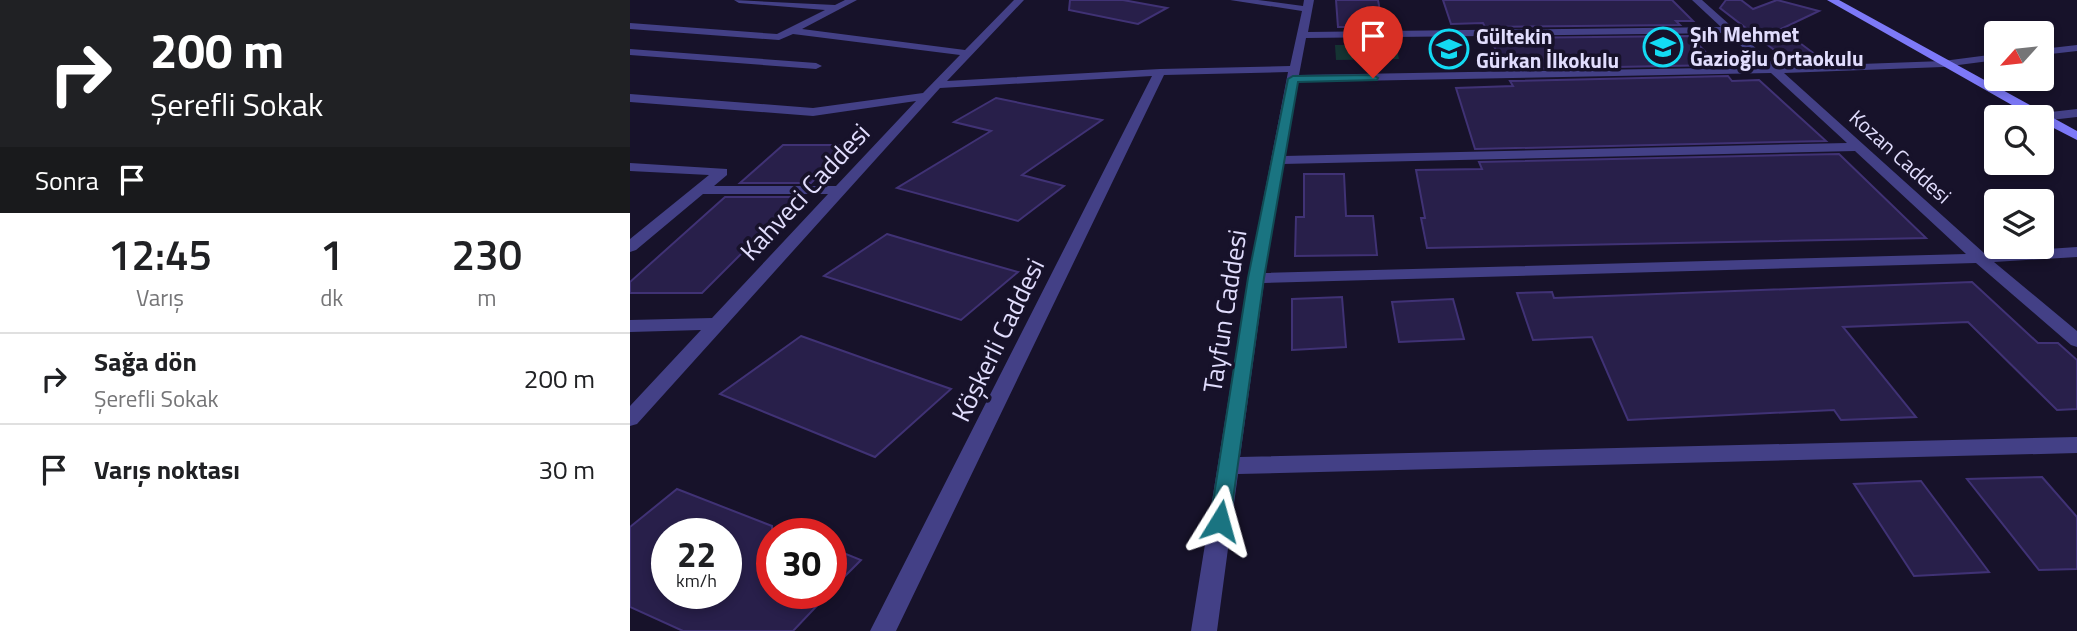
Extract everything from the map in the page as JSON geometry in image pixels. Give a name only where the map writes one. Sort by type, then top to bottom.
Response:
[{"type":"street","points":[[739,0],[836,8]]},
{"type":"street","points":[[630,26],[779,37],[852,0]]},
{"type":"street","name":"Kahveci Caddesi","points":[[630,419],[931,90],[1019,0]]},
{"type":"street","points":[[1235,0],[1308,5]]},
{"type":"street","name":"Kozan Caddesi","points":[[1697,0],[1980,258],[2077,341]]},
{"type":"street","points":[[1832,0],[2020,105]]},
{"type":"street","name":"Tayfun Caddesi","points":[[1204,631],[1256,278],[1276,160],[1308,5]]},
{"type":"street","points":[[1302,35],[1730,30]]},
{"type":"street","points":[[792,31],[967,53]]},
{"type":"street","points":[[2054,51],[2077,48]]},
{"type":"street","points":[[630,52],[816,66]]},
{"type":"street","points":[[630,98],[813,112],[931,90],[1160,72],[1294,74],[1774,70],[1944,64],[1984,59]]},
{"type":"street","name":"Köşkerli Caddesi","points":[[883,631],[1160,72]]},
{"type":"street","points":[[2054,116],[2077,113]]},
{"type":"street","points":[[2054,124],[2077,136]]},
{"type":"street","points":[[1276,160],[1858,147]]},
{"type":"street","points":[[630,167],[722,172],[630,247]]},
{"type":"street","points":[[703,190],[840,190]]},
{"type":"street","points":[[1256,278],[1980,258],[2077,252]]},
{"type":"street","points":[[630,326],[718,324]]},
{"type":"street","points":[[1228,466],[2077,445]]},
{"type":"green space","points":[[1335,45],[1396,45],[1399,59],[1336,60]]},
{"type":"building","points":[[1070,0],[1123,0],[1167,8],[1138,24],[1069,10]]},
{"type":"building","points":[[1336,0],[1378,0],[1383,27],[1338,27]]},
{"type":"building","points":[[1443,0],[1672,0],[1693,21],[1676,21],[1680,25],[1485,27],[1483,23],[1451,24]]},
{"type":"building","points":[[1726,0],[1741,0],[1753,9],[1777,0],[1819,11],[1781,29],[1816,55],[1782,56],[1720,8]]},
{"type":"building","points":[[1690,36],[1718,65],[1505,69],[1490,38]]},
{"type":"building","points":[[1728,76],[1732,81],[1759,80],[1826,141],[1475,149],[1456,88],[1513,86],[1510,81]]},
{"type":"building","points":[[996,98],[1102,120],[1022,175],[1064,186],[1018,221],[897,188],[991,131],[954,122]]},
{"type":"building","points":[[783,145],[849,145],[811,183],[740,183]]},
{"type":"building","points":[[1839,154],[1926,238],[1427,248],[1421,218],[1425,218],[1416,170],[1482,169],[1479,162]]},
{"type":"building","points":[[1304,174],[1344,174],[1346,216],[1373,216],[1377,255],[1295,256],[1296,217],[1304,217]]},
{"type":"building","points":[[725,197],[798,197],[702,293],[630,293],[630,282]]},
{"type":"building","points":[[887,234],[1018,272],[961,320],[824,276]]},
{"type":"building","points":[[1972,282],[2038,343],[2058,343],[2077,360],[2077,409],[2057,410],[1968,322],[1843,327],[1916,417],[1841,420],[1834,410],[1628,420],[1592,337],[1533,340],[1517,293],[1552,292],[1554,298]]},
{"type":"building","points":[[1342,297],[1346,347],[1292,350],[1292,299]]},
{"type":"building","points":[[1453,299],[1464,339],[1399,342],[1392,302]]},
{"type":"building","points":[[801,336],[951,389],[875,457],[720,394]]},
{"type":"building","points":[[2042,477],[2077,517],[2077,569],[2039,570],[1967,479]]},
{"type":"building","points":[[1921,481],[1989,572],[1914,576],[1854,484]]},
{"type":"building","points":[[677,489],[756,520],[756,609],[814,609],[793,631],[683,631],[630,607],[630,527]]},
{"type":"building","points":[[847,554],[861,560],[847,574]]},
{"type":"place","name":"Şıh Mehmet Gazioğlu Ortaokulu","points":[[1663,47]]},
{"type":"place","name":"Gültekin Gürkan İlkokulu","points":[[1449,49]]},
{"type":"route","points":[[1220,521],[1256,278],[1293,79],[1373,78]]}]
